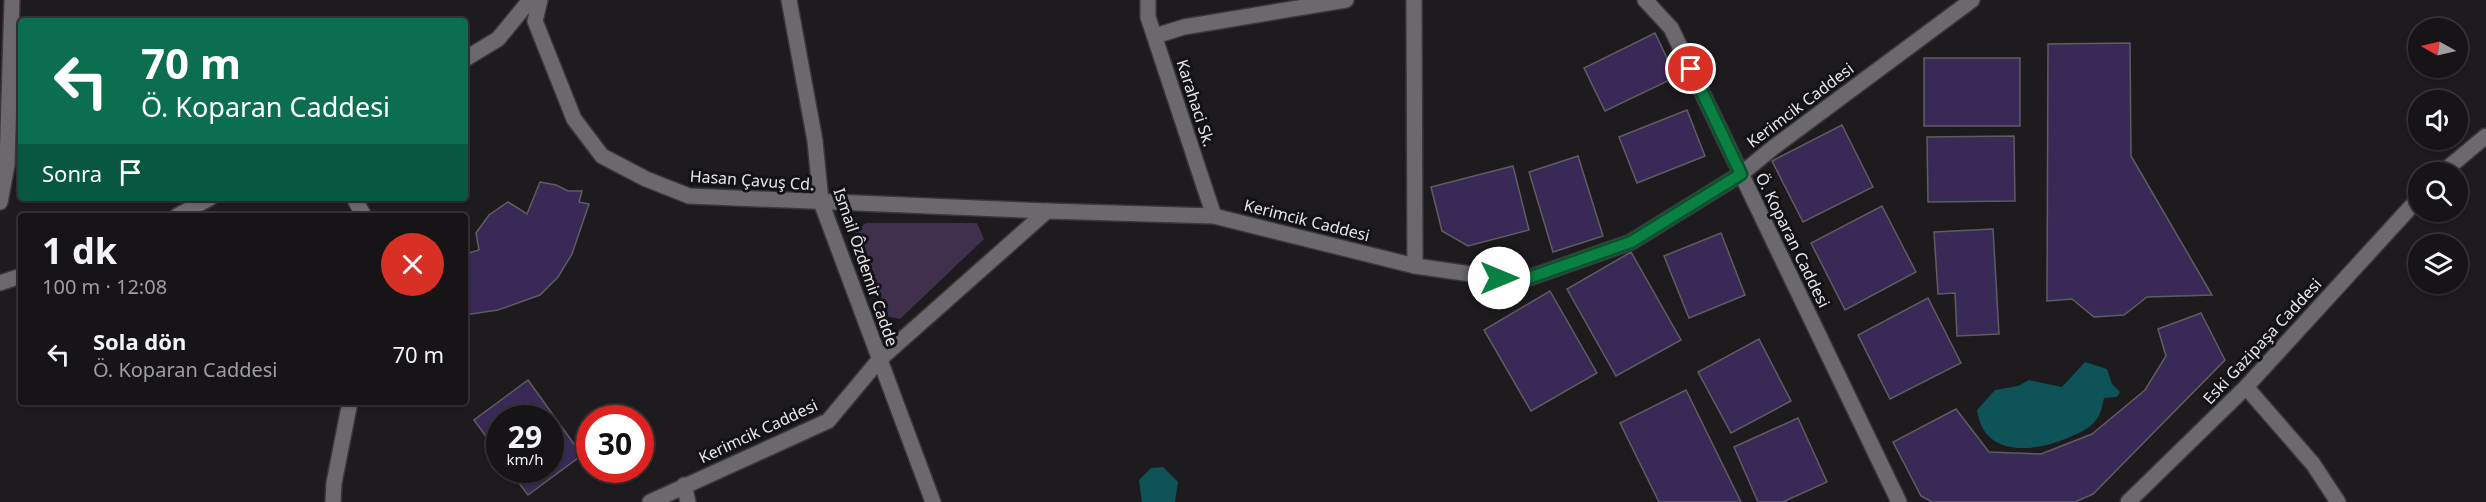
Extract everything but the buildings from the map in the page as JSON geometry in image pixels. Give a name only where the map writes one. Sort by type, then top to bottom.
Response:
[{"type":"street","points":[[0,202],[7,165],[12,0]]},
{"type":"street","points":[[468,57],[498,39],[530,0]]},
{"type":"street","name":"Hasan Çavuş Cd.","points":[[540,0],[535,21],[574,119],[602,156],[646,179],[689,196],[1047,211]]},
{"type":"street","name":"Ismail Ôzdemir Cadde","points":[[789,0],[815,141],[821,202],[933,502]]},
{"type":"street","name":"Karahaci Sk.","points":[[1148,0],[1148,17],[1214,216]]},
{"type":"street","points":[[1155,36],[1184,27],[1346,0]]},
{"type":"street","points":[[1414,0],[1415,266]]},
{"type":"street","name":"Ö. Koparan Caddesi","points":[[1645,0],[1671,28],[1899,502]]},
{"type":"street","name":"Kerimcik Caddesi","points":[[650,502],[828,421],[879,360],[1047,211],[1214,216],[1415,266],[1520,281],[1631,242],[1741,174],[1972,0]]},
{"type":"street","points":[[2455,162],[2486,136]]},
{"type":"street","points":[[182,213],[204,201]]},
{"type":"street","name":"Eski Gazipaşa Caddesi","points":[[2128,502],[2246,387],[2408,210]]},
{"type":"street","points":[[0,283],[18,277]]},
{"type":"street","points":[[2246,387],[2313,464],[2338,502]]},
{"type":"street","points":[[333,502],[334,483],[349,405]]},
{"type":"street","points":[[684,485],[688,502]]},
{"type":"shaded area","points":[[866,223],[977,223],[984,239],[900,319],[882,315],[854,233]]},
{"type":"water","points":[[2085,362],[2107,369],[2112,384],[2120,392],[2117,397],[2104,398],[2099,415],[2090,426],[2065,439],[2038,447],[2011,447],[1988,436],[1981,425],[1977,410],[1995,390],[2018,386],[2029,380],[2062,387]]},
{"type":"water","points":[[1163,467],[1178,482],[1175,502],[1142,502],[1139,480],[1151,468]]},
{"type":"route","points":[[1499,278],[1520,281],[1631,242],[1741,174],[1691,69]]}]
